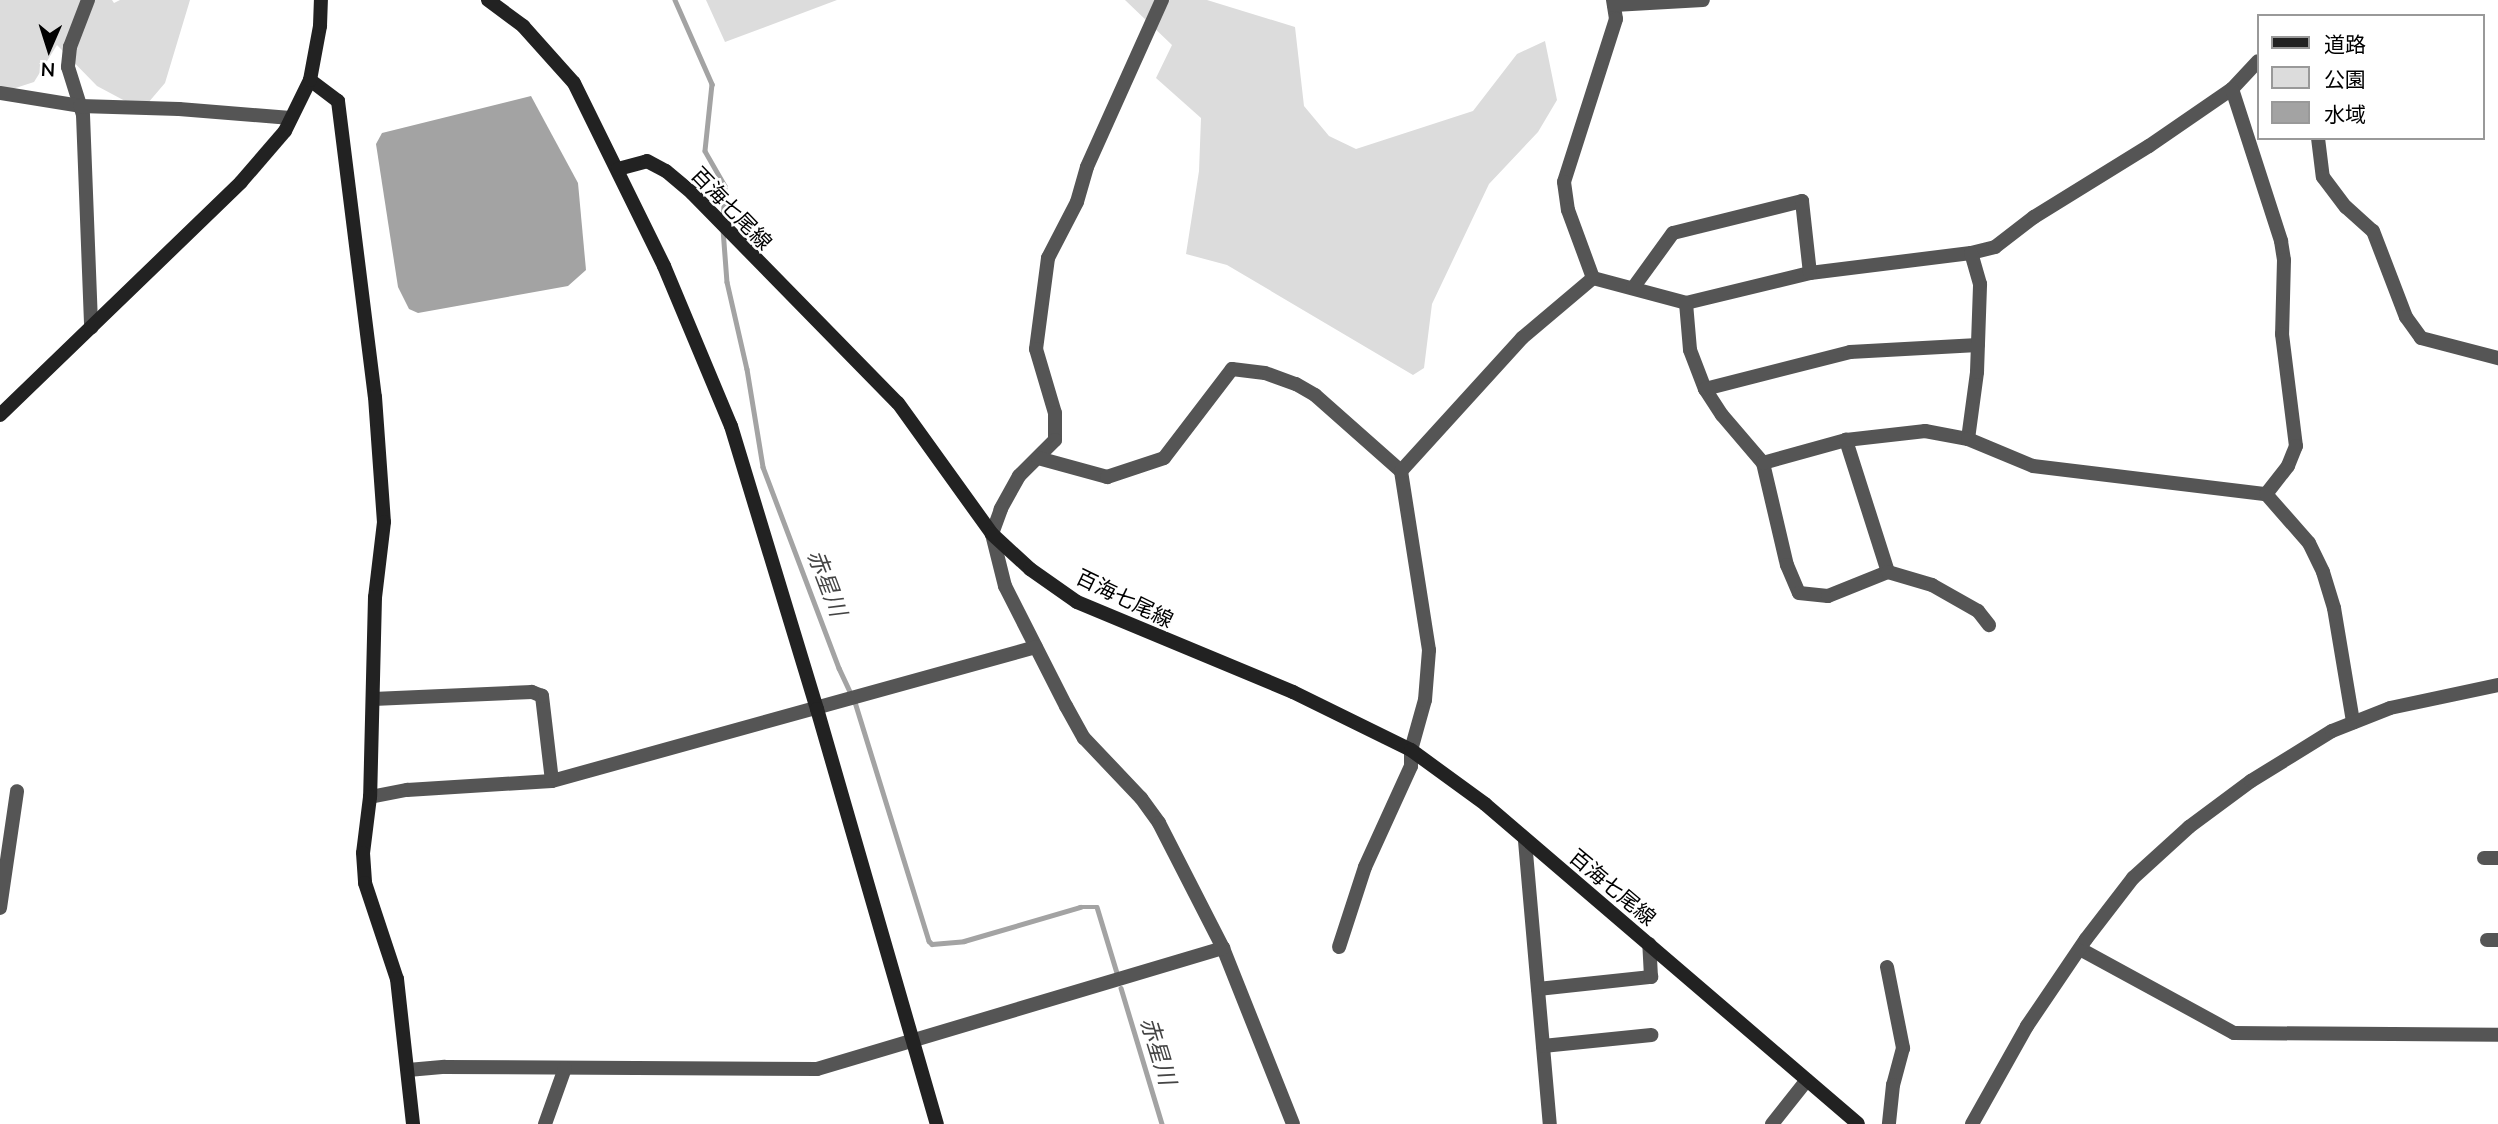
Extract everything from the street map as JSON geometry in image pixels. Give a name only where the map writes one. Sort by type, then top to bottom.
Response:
[{"type":"street","points":[[88,0],[70,47],[68,67],[80,106],[91,328]]},
{"type":"street","points":[[0,415],[241,183],[285,131],[310,80],[320,26],[321,0]]},
{"type":"street","points":[[488,0],[523,26],[574,83],[664,266],[731,426],[817,709],[937,1124]]},
{"type":"street","points":[[1162,0],[1087,167],[1077,202],[1048,258],[1036,342],[1055,414],[1055,440],[1019,476],[1001,509],[992,534],[1005,586],[1084,738],[1141,798],[1159,823],[1223,948],[1293,1124]]},
{"type":"street","points":[[1592,278],[1568,210],[1564,182],[1616,19],[1614,2],[1703,0]]},
{"type":"street","points":[[1592,278],[1686,303],[1810,273],[1971,253],[1995,247],[2034,217],[2149,146],[2232,89],[2256,63]]},
{"type":"street","points":[[310,80],[338,101],[375,397],[384,522],[375,597],[370,797],[363,853],[365,883],[397,979],[414,1124]]},
{"type":"street","points":[[2232,89],[2281,241],[2284,260],[2282,334],[2296,446],[2288,466],[2266,494]]},
{"type":"street","points":[[0,93],[80,106],[180,108],[291,118]]},
{"type":"street","points":[[2318,140],[2323,177],[2346,207],[2373,231],[2406,317],[2421,338],[2498,358]]},
{"type":"street","name":"百海七尾線","points":[[618,169],[647,161],[666,171],[692,193],[898,404],[992,534],[1030,569],[1077,602],[1293,692],[1411,750],[1485,804],[1858,1124]]},
{"type":"street","points":[[1633,288],[1673,233],[1802,201],[1810,273]]},
{"type":"street","points":[[1968,439],[1978,345],[1980,284],[1971,253]]},
{"type":"street","points":[[1401,471],[1522,338],[1592,278]]},
{"type":"street","points":[[1686,303],[1690,350],[1705,389],[1722,415],[1763,463],[1787,565],[1799,593],[1828,596],[1888,572],[1932,584],[1978,611],[1989,625]]},
{"type":"street","points":[[1705,389],[1850,352],[1978,345]]},
{"type":"street","points":[[1038,458],[1107,477],[1164,458],[1232,369],[1265,373],[1296,384],[1315,395],[1401,471],[1429,650],[1425,701],[1411,750],[1411,766],[1365,867],[1339,947]]},
{"type":"street","points":[[1763,463],[1846,440],[1925,431],[1968,439],[2033,466],[2266,494],[2309,543],[2323,572],[2334,608],[2353,722]]},
{"type":"street","points":[[1846,440],[1888,572]]},
{"type":"street","points":[[370,797],[407,790],[552,781],[1036,647]]},
{"type":"street","points":[[1972,1124],[2027,1026],[2080,949],[2133,878],[2189,827],[2251,781],[2332,731],[2390,708],[2498,685]]},
{"type":"street","points":[[373,699],[532,692],[542,696],[552,781]]},
{"type":"street","points":[[0,908],[17,791]]},
{"type":"street","points":[[1525,841],[1550,1124]]},
{"type":"street","points":[[1538,989],[1651,976],[1649,944]]},
{"type":"street","points":[[408,1070],[817,1069],[1223,948]]},
{"type":"street","points":[[2080,949],[2234,1032],[2498,1035]]},
{"type":"street","points":[[1887,967],[1903,1048],[1893,1085],[1889,1124]]},
{"type":"street","points":[[1544,1046],[1651,1035]]},
{"type":"street","points":[[545,1124],[565,1068]]},
{"type":"street","points":[[1772,1124],[1807,1080]]},
{"type":"green space","points":[[0,0],[112,0],[114,3],[120,0],[190,0],[165,83],[142,110],[97,86],[57,45],[34,82],[0,93]]},
{"type":"green space","points":[[706,0],[837,0],[725,42]]},
{"type":"green space","points":[[1125,0],[1207,0],[1295,27],[1304,106],[1329,136],[1356,149],[1473,111],[1517,54],[1545,41],[1557,100],[1538,132],[1489,184],[1432,304],[1424,368],[1413,375],[1227,265],[1186,254],[1199,171],[1201,118],[1156,78],[1172,45]]},
{"type":"water","points":[[531,96],[578,183],[586,270],[568,286],[418,313],[409,309],[398,287],[376,144],[382,133]]},
{"type":"waterway","name":"赤星川","points":[[675,0],[712,84],[705,151],[725,186],[723,220]]},
{"type":"waterway","name":"赤星川","points":[[723,229],[727,282],[747,369],[763,467],[839,668],[855,702],[929,941],[932,944],[964,941],[1080,907],[1097,907],[1118,976]]},
{"type":"waterway","name":"赤星川","points":[[1121,988],[1162,1124]]}]
